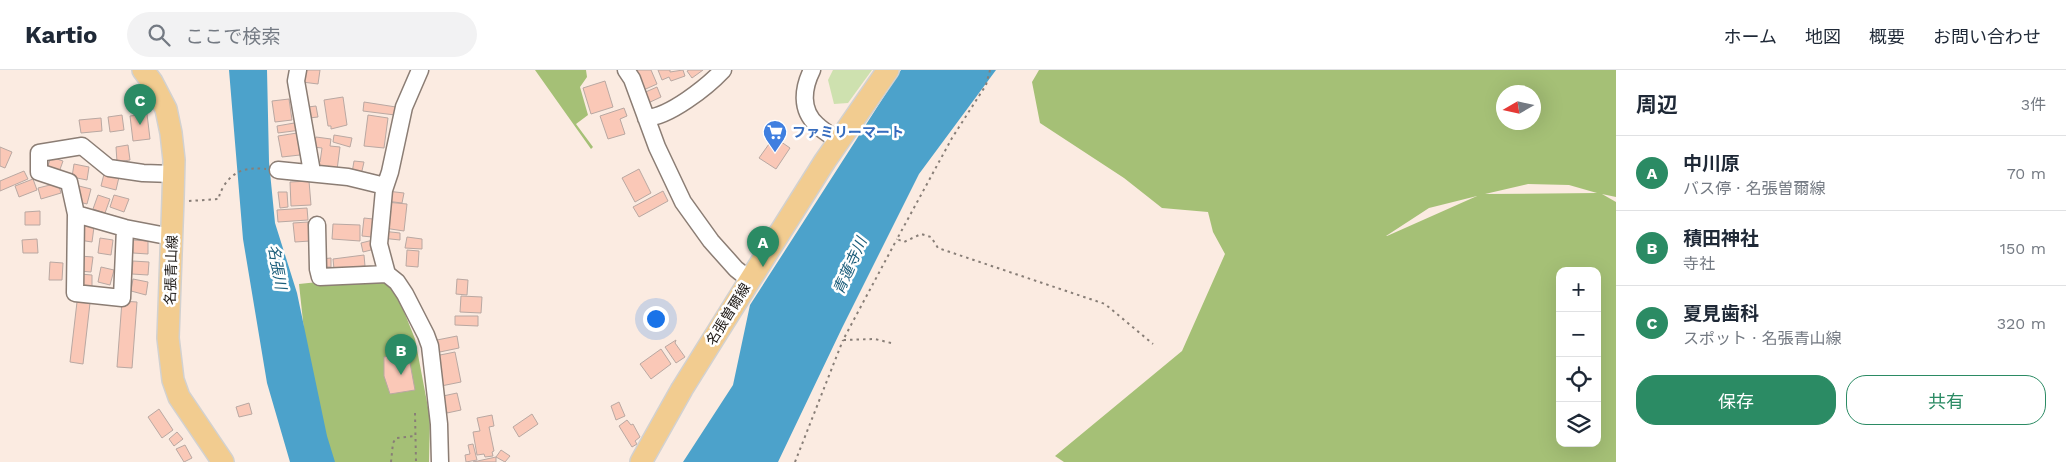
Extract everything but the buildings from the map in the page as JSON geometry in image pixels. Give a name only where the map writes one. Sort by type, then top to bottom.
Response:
[{"type":"main road","name":"名張青山線","points":[[143,70],[152,82],[166,109],[171,133],[174,174],[168,338],[173,380],[179,397],[223,462]]},
{"type":"main road","name":"名張曽爾線","points":[[641,462],[682,389],[750,280],[839,141],[888,70]]},
{"type":"street","points":[[298,70],[296,80],[312,172]]},
{"type":"street","points":[[420,70],[404,106],[390,172],[384,189],[378,244],[387,274],[397,282],[430,346],[439,424],[440,462]]},
{"type":"street","points":[[626,70],[632,79],[657,147],[682,202],[711,241],[736,269],[750,280]]},
{"type":"street","points":[[646,118],[685,102],[724,70]]},
{"type":"street","points":[[812,70],[804,95],[806,108],[818,126],[839,141]]},
{"type":"street","points":[[125,228],[122,298],[75,293],[76,214],[69,182],[39,172],[39,153],[82,146],[109,168],[143,173],[174,174]]},
{"type":"street","points":[[278,170],[348,177],[384,189]]},
{"type":"street","points":[[331,184],[384,189]]},
{"type":"street","points":[[76,214],[125,228],[172,237]]},
{"type":"street","points":[[317,225],[318,269],[320,277],[387,274]]},
{"type":"path","points":[[795,462],[843,340],[952,138],[986,85],[990,70]]},
{"type":"path","points":[[189,201],[219,199],[219,194],[228,179],[236,172],[252,168],[278,170]]},
{"type":"path","points":[[897,240],[904,242],[921,234],[931,237],[938,248],[1106,304],[1154,344]]},
{"type":"path","points":[[843,340],[875,339],[891,343]]},
{"type":"path","points":[[415,413],[416,462]]},
{"type":"path","points":[[391,462],[392,443],[396,438],[416,436]]},
{"type":"green space","points":[[535,70],[586,70],[587,77],[580,87],[588,115],[576,124],[593,147],[591,149]]},
{"type":"green space","points":[[833,70],[872,70],[848,103],[834,104],[828,80]]},
{"type":"green space","points":[[1039,70],[1616,70],[1616,197],[1602,194],[1616,202],[1616,462],[1064,462],[1055,456],[1182,351],[1225,254],[1213,232],[1208,212],[1162,208],[1124,178],[1040,123],[1032,82]],"holes":[[[1528,184],[1569,185],[1597,193],[1485,194]],[[1477,196],[1387,236],[1386,236],[1429,208]]]},
{"type":"green space","points":[[375,276],[393,284],[415,339],[430,418],[429,462],[323,462],[315,433],[299,284]]},
{"type":"water","name":"名張川","points":[[229,70],[267,70],[269,162],[275,223],[297,293],[327,436],[335,462],[290,462],[267,383],[243,239]]},
{"type":"water","name":"青蓮寺川","points":[[901,70],[996,70],[919,174],[778,462],[683,462],[733,385],[750,305]]},
{"type":"place","name":"夏見歯科","points":[[140,125]]},
{"type":"place","name":"ファミリーマート","points":[[775,153]]},
{"type":"place","name":"中川原","points":[[763,267]]},
{"type":"place","name":"積田神社","points":[[401,375]]}]
